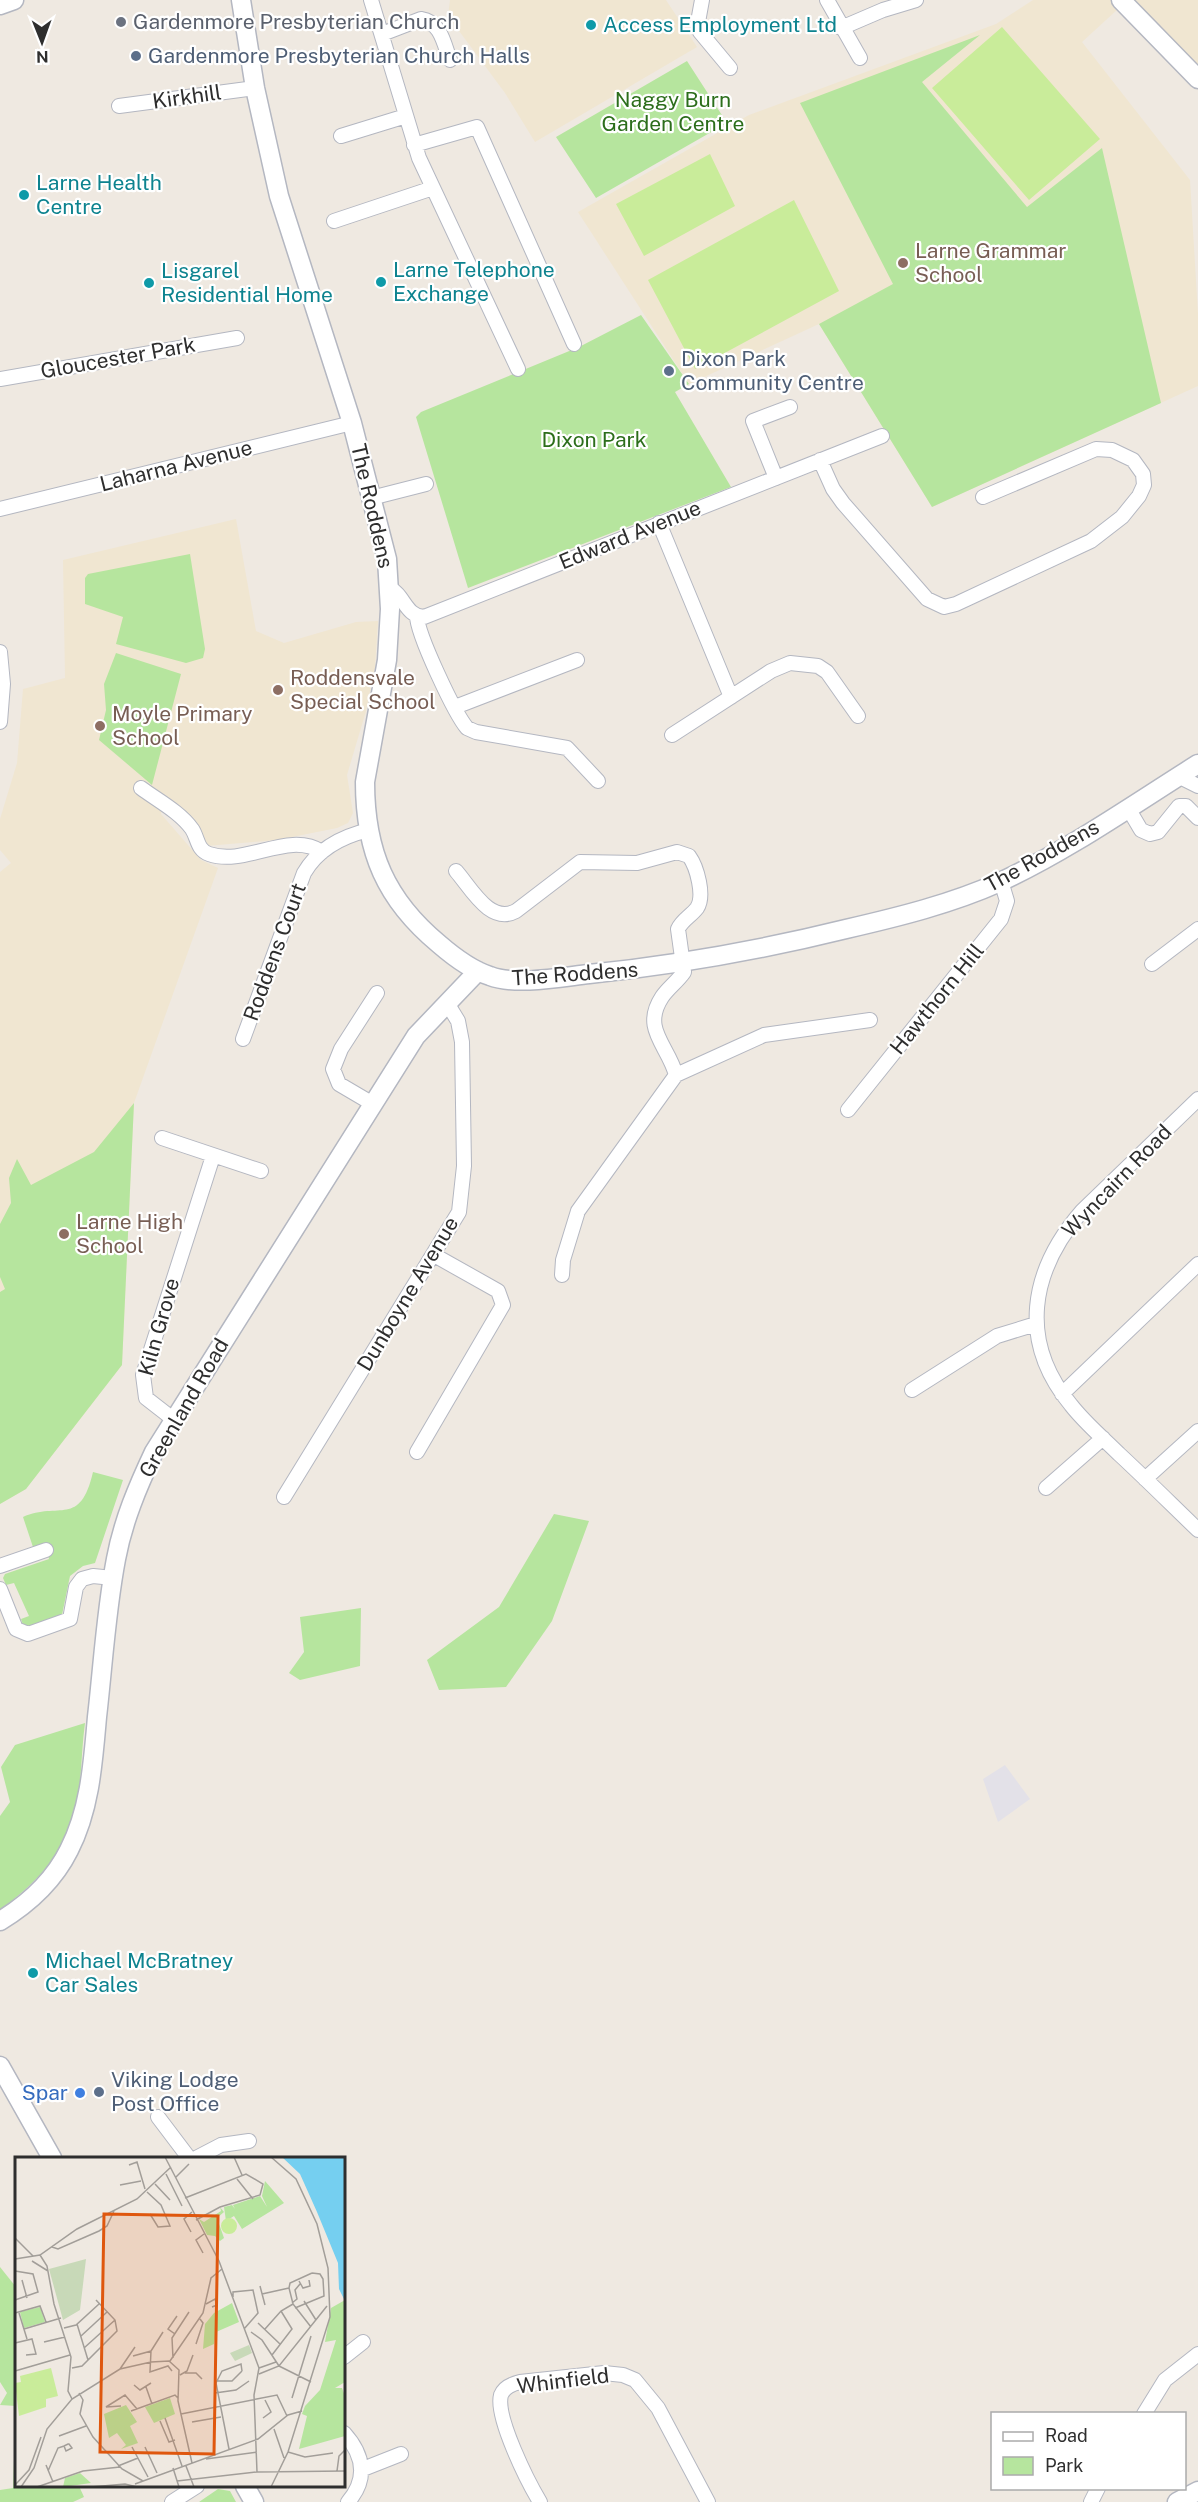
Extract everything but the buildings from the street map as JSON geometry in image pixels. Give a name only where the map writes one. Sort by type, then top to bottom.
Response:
[{"type":"street","points":[[0,5],[14,0]]},
{"type":"street","name":"The Roddens","points":[[241,0],[255,88],[279,196],[352,423],[387,559],[389,588],[387,660],[365,782],[369,830],[378,866],[394,898],[423,931],[478,971],[504,980],[520,980],[682,963],[870,924],[935,906],[1000,881],[1128,808],[1198,764]]},
{"type":"street","points":[[371,0],[414,145],[518,369]]},
{"type":"street","points":[[702,0],[698,22],[699,31],[730,68]]},
{"type":"street","points":[[827,0],[860,58]]},
{"type":"street","points":[[841,28],[883,10],[916,0]]},
{"type":"street","points":[[1121,0],[1198,79]]},
{"type":"street","points":[[382,34],[421,19],[427,20],[437,28],[450,60]]},
{"type":"street","name":"Kirkhill","points":[[119,106],[255,88]]},
{"type":"street","points":[[341,136],[406,116]]},
{"type":"street","points":[[414,145],[477,127],[574,344]]},
{"type":"street","points":[[334,221],[433,188]]},
{"type":"street","name":"Gloucester Park","points":[[0,378],[237,338]]},
{"type":"street","points":[[776,478],[753,421],[790,407]]},
{"type":"street","name":"Laharna Avenue","points":[[0,509],[352,423]]},
{"type":"street","name":"Edward Avenue","points":[[417,616],[446,608],[882,436]]},
{"type":"street","points":[[820,460],[833,489],[843,502],[927,599],[944,607],[956,604],[1103,534],[1139,496],[1144,484],[1143,474],[1133,460],[1112,450],[1096,449],[983,497]]},
{"type":"street","points":[[371,498],[426,484]]},
{"type":"street","points":[[659,523],[731,697]]},
{"type":"street","points":[[389,588],[397,592],[411,612],[417,616],[419,628],[462,722],[476,732],[567,748],[598,781]]},
{"type":"street","points":[[0,652],[3,684],[0,722]]},
{"type":"street","points":[[456,707],[577,660]]},
{"type":"street","points":[[672,735],[782,665],[804,663],[818,666],[827,672],[858,716]]},
{"type":"street","points":[[1178,776],[1198,786]]},
{"type":"street","points":[[141,788],[188,824],[200,847],[207,854],[235,856],[303,844],[322,852]]},
{"type":"street","points":[[1128,808],[1141,830],[1150,834],[1158,832],[1179,806],[1186,806],[1198,818]]},
{"type":"street","name":"Roddens Court","points":[[243,1039],[301,877],[322,852],[349,836],[369,830]]},
{"type":"street","points":[[456,871],[490,910],[496,914],[505,915],[516,911],[578,862],[634,863],[673,852],[683,852],[693,864],[700,897],[697,907],[678,929],[684,972],[662,996],[653,1016],[653,1026],[672,1060],[676,1075]]},
{"type":"street","name":"Hawthorn Hill","points":[[848,1110],[1000,921],[1007,904],[1000,881]]},
{"type":"street","points":[[1154,958],[1198,929]]},
{"type":"street","name":"Greenland Road","points":[[0,1922],[28,1901],[58,1868],[73,1842],[85,1810],[93,1760],[113,1578],[121,1534],[130,1505],[154,1452],[416,1036],[478,971]]},
{"type":"street","points":[[373,1104],[338,1083],[333,1069],[341,1049],[377,993]]},
{"type":"street","name":"Dunboyne Avenue","points":[[284,1497],[459,1212],[464,1174],[462,1042],[459,1024],[447,1003]]},
{"type":"street","points":[[562,1275],[563,1260],[578,1211],[676,1075],[764,1035],[870,1020]]},
{"type":"street","name":"Wyncairn Road","points":[[1198,1099],[1082,1211],[1062,1236],[1050,1256],[1040,1284],[1036,1324],[1044,1363],[1062,1394],[1102,1437],[1198,1530]]},
{"type":"street","points":[[162,1138],[261,1171]]},
{"type":"street","name":"Kiln Grove","points":[[173,1419],[146,1398],[142,1375],[213,1156]]},
{"type":"street","points":[[417,1452],[503,1306],[503,1298],[498,1291],[434,1255]]},
{"type":"street","points":[[1062,1394],[1198,1264]]},
{"type":"street","points":[[912,1390],[997,1336],[1036,1324]]},
{"type":"street","points":[[1145,1479],[1198,1431]]},
{"type":"street","points":[[1046,1488],[1102,1437]]},
{"type":"street","points":[[0,1566],[46,1550]]},
{"type":"street","points":[[0,1589],[16,1629],[28,1634],[70,1619],[76,1587],[83,1578],[95,1575],[113,1578]]},
{"type":"street","points":[[0,2066],[51,2157]]},
{"type":"street","points":[[158,2117],[188,2157]]},
{"type":"street","points":[[198,2157],[220,2145],[249,2142]]},
{"type":"street","points":[[345,2356],[363,2342]]},
{"type":"street","points":[[1145,2412],[1165,2380],[1198,2354]]},
{"type":"street","name":"Whinfield","points":[[540,2502],[524,2474],[509,2436],[501,2404],[502,2393],[509,2386],[520,2382],[604,2373],[623,2375],[634,2380],[652,2398],[708,2502]]},
{"type":"street","points":[[345,2434],[357,2452],[363,2469],[359,2485],[348,2502]]},
{"type":"street","points":[[363,2469],[401,2454]]},
{"type":"street","points":[[172,2502],[194,2487]]},
{"type":"street","points":[[246,2487],[254,2502]]},
{"type":"street","points":[[1177,2502],[1198,2491]]},
{"type":"shaded area","points":[[450,0],[666,0],[697,47],[535,142],[505,93],[448,16]]},
{"type":"shaded area","name":"Larne Grammar School","points":[[1033,0],[1111,0],[1118,9],[1082,42],[1190,180],[1198,314],[1198,386],[932,507],[819,324],[689,384],[578,212],[749,115],[996,24]]},
{"type":"shaded area","points":[[1127,0],[1198,0],[1198,70]]},
{"type":"shaded area","points":[[236,519],[256,631],[284,643],[356,622],[378,621],[375,667],[366,711],[347,775],[353,813],[348,823],[337,828],[277,840],[206,846],[164,799],[161,814],[201,860],[218,868],[134,1103],[122,1365],[26,1489],[0,1504],[0,872],[11,863],[0,850],[0,819],[17,763],[23,689],[65,678],[63,560]]},
{"type":"shaded area","points":[[1005,1765],[1030,1799],[998,1822],[983,1779]]},
{"type":"green space","points":[[1002,27],[1100,139],[1029,200],[932,88]]},
{"type":"green space","points":[[980,35],[922,82],[1027,207],[1102,148],[1161,403],[932,507],[819,324],[893,284],[800,103]]},
{"type":"green space","name":"Naggy Burn Garden Centre","points":[[687,61],[727,123],[596,198],[556,137]]},
{"type":"green space","points":[[710,154],[735,206],[644,256],[616,204]]},
{"type":"green space","points":[[794,200],[839,291],[695,369],[648,280]]},
{"type":"green space","name":"Dixon Park","points":[[641,315],[689,384],[675,392],[731,487],[468,588],[416,417],[421,412],[579,347]]},
{"type":"green space","points":[[190,554],[205,649],[203,658],[186,663],[116,644],[123,617],[85,604],[85,578],[88,574]]},
{"type":"green space","points":[[116,653],[181,674],[152,785],[99,740],[106,710],[104,684]]},
{"type":"green space","points":[[134,1103],[122,1365],[26,1489],[0,1504],[0,1292],[5,1289],[0,1277],[0,1224],[11,1203],[9,1178],[17,1159],[31,1185],[94,1152]]},
{"type":"green space","points":[[93,1472],[123,1480],[95,1563],[83,1566],[70,1576],[62,1615],[28,1627],[23,1625],[21,1619],[29,1616],[14,1583],[6,1585],[3,1578],[5,1574],[49,1559],[45,1544],[33,1547],[23,1517],[75,1507],[88,1489]]},
{"type":"green space","points":[[554,1514],[589,1521],[552,1621],[506,1687],[439,1690],[427,1660],[499,1607]]},
{"type":"green space","points":[[361,1608],[360,1666],[300,1680],[289,1673],[304,1652],[300,1617]]},
{"type":"green space","points":[[85,1723],[78,1799],[72,1825],[57,1854],[37,1878],[0,1910],[0,1816],[10,1802],[1,1767],[15,1745]]},
{"type":"green space","points":[[0,2267],[15,2286],[15,2406],[0,2405],[7,2393],[0,2382]]},
{"type":"green space","points":[[15,2433],[15,2487],[79,2487],[84,2497],[73,2502],[0,2502],[0,2490],[13,2488]]},
{"type":"green space","points":[[218,2489],[230,2491],[236,2502],[199,2502]]},
{"type":"place","name":"Gardenmore Presbyterian Church","points":[[121,22]]},
{"type":"place","name":"Access Employment Ltd","points":[[591,25]]},
{"type":"place","name":"Gardenmore Presbyterian Church Halls","points":[[136,56]]},
{"type":"place","name":"Larne Health Centre","points":[[24,195]]},
{"type":"place","name":"Larne Grammar School","points":[[903,263]]},
{"type":"place","name":"Larne Telephone Exchange","points":[[381,282]]},
{"type":"place","name":"Lisgarel Residential Home","points":[[149,283]]},
{"type":"place","name":"Dixon Park Community Centre","points":[[669,371]]},
{"type":"place","name":"Roddensvale Special School","points":[[278,690]]},
{"type":"place","name":"Moyle Primary School","points":[[100,726]]},
{"type":"place","name":"Larne High School","points":[[64,1234]]},
{"type":"place","name":"Michael McBratney Car Sales","points":[[33,1973]]},
{"type":"place","name":"Viking Lodge Post Office","points":[[99,2092]]},
{"type":"place","name":"Spar","points":[[80,2093]]}]
